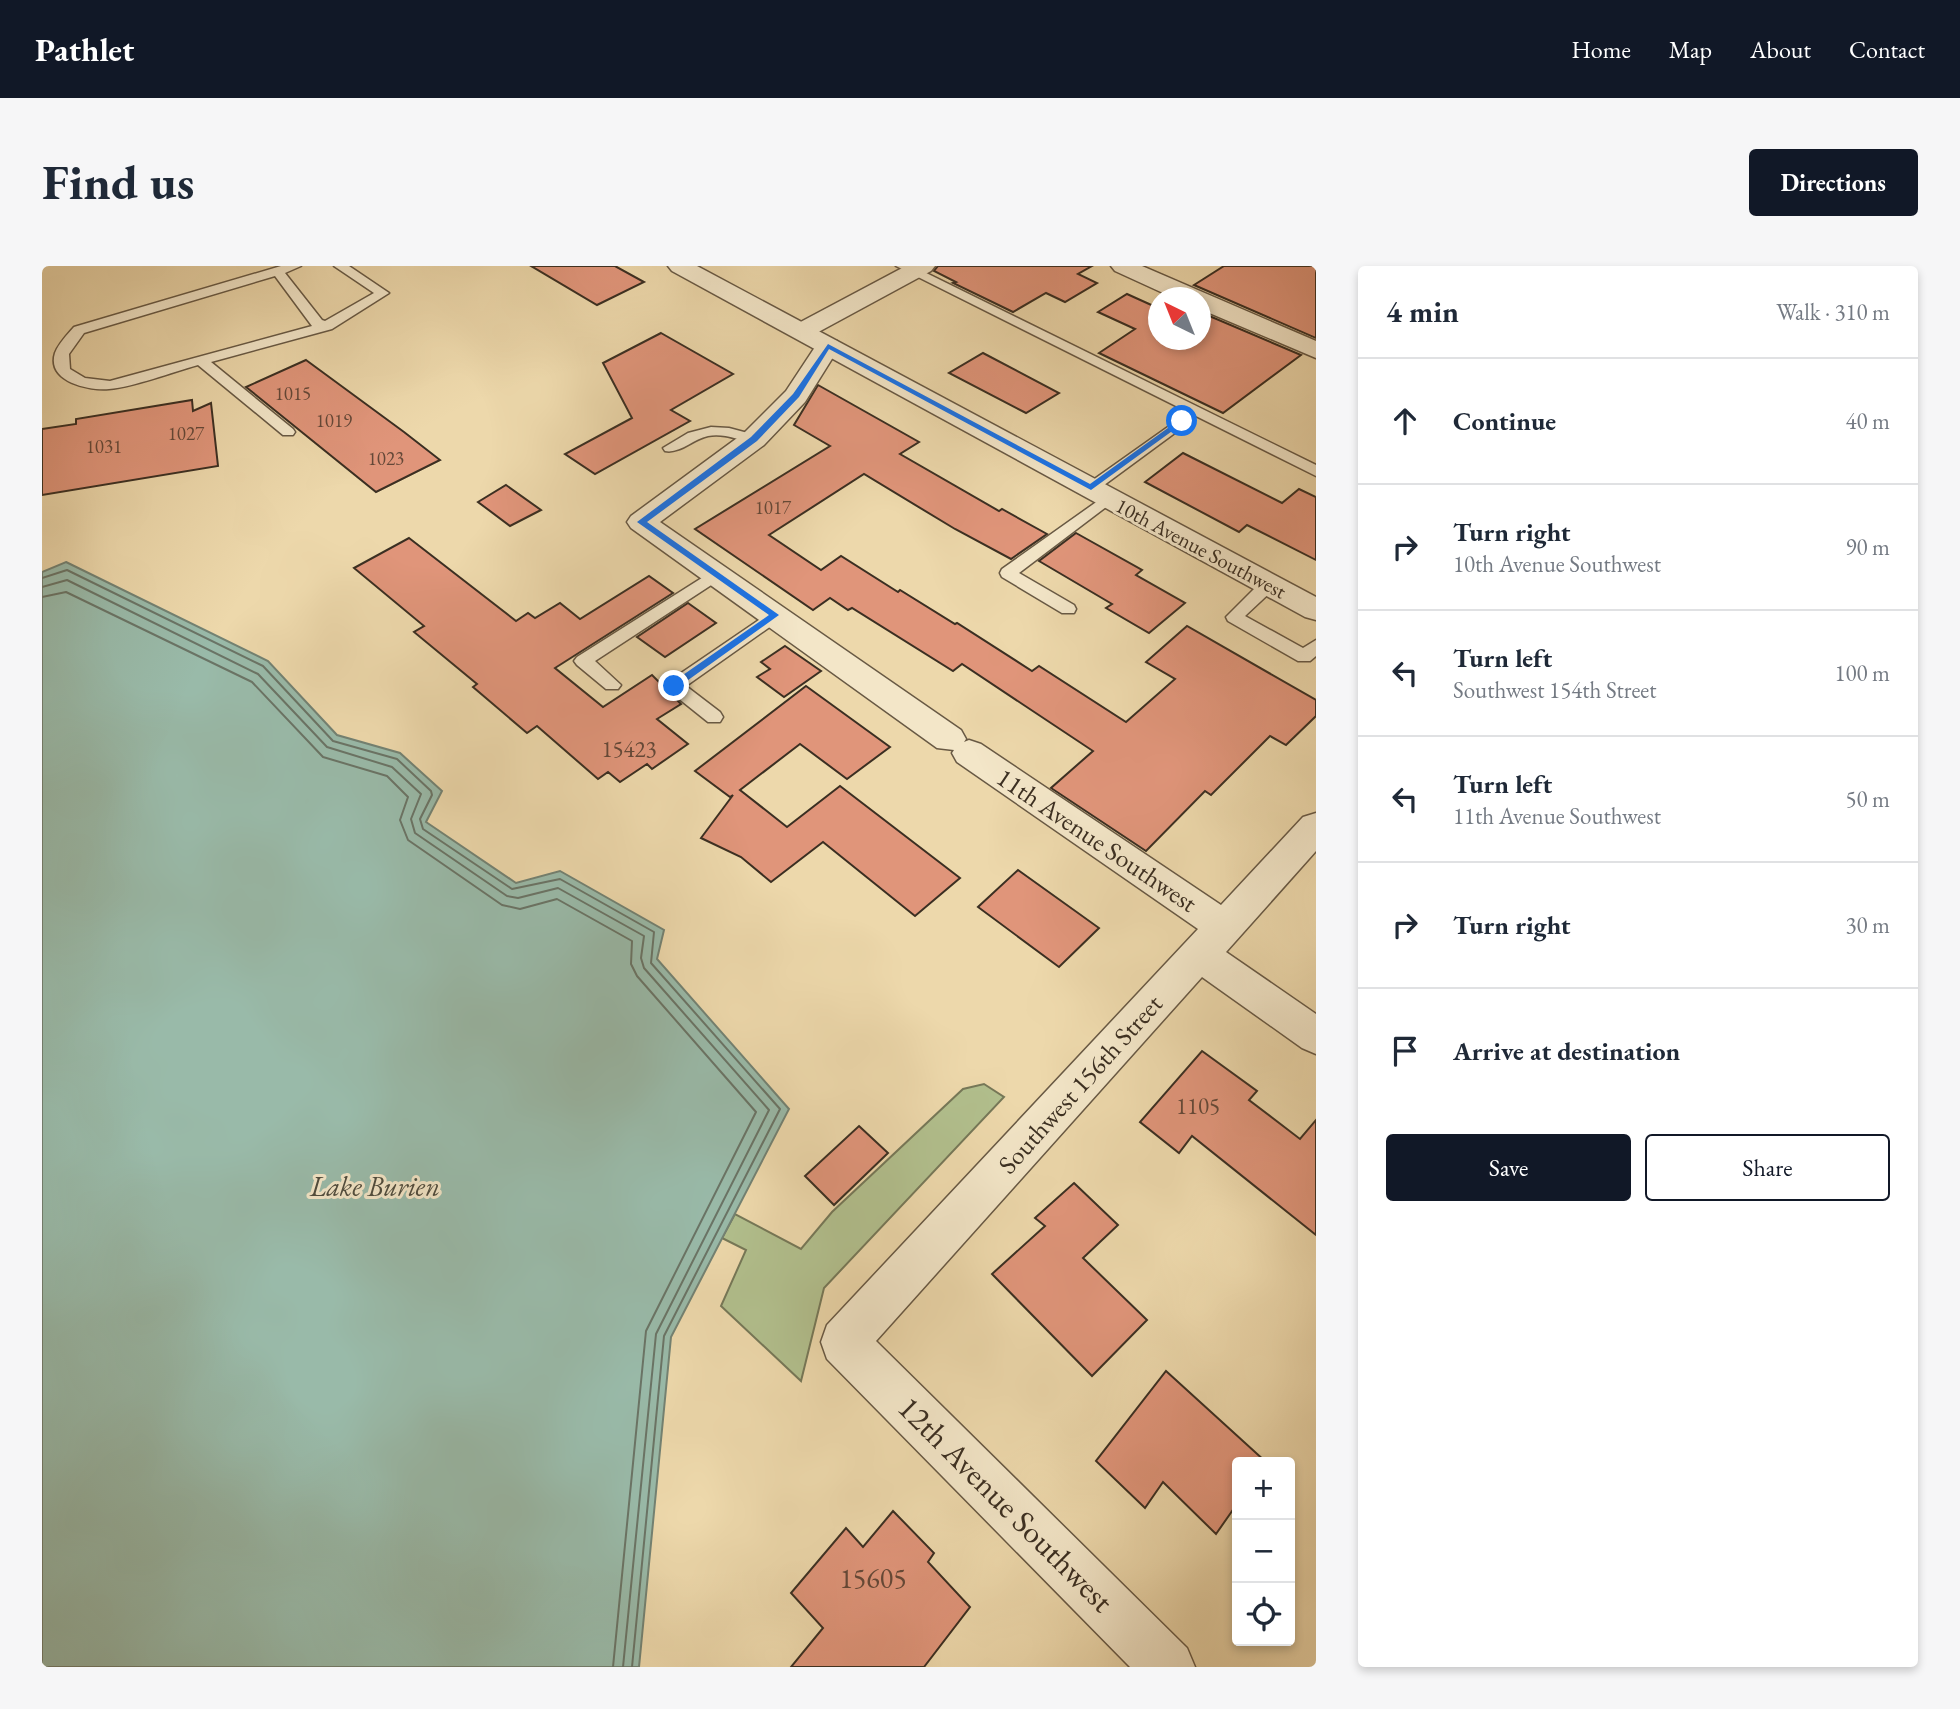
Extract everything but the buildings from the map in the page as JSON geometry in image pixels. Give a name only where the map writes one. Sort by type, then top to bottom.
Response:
[{"type":"street","name":"10th Avenue Southwest","points":[[680,266],[1316,610]]},
{"type":"street","points":[[1123,266],[1170,287]]},
{"type":"street","points":[[802,331],[912,268]]},
{"type":"street","points":[[1211,305],[1316,351]]},
{"type":"street","points":[[754,439],[796,396],[828,346]]},
{"type":"street","name":"11th Avenue Southwest","points":[[754,439],[641,522],[959,746],[1212,940],[1316,1036]]},
{"type":"street","name":"Southwest 156th Street","points":[[844,1342],[1316,827]]},
{"type":"street","name":"12th Avenue Southwest","points":[[844,1342],[1168,1667]]},
{"type":"lane","points":[[295,266],[79,330],[64,340],[55,351],[52,363],[57,373],[70,381],[88,385],[110,385],[327,326],[383,293],[340,266]]},
{"type":"lane","points":[[912,268],[1316,471]]},
{"type":"lane","points":[[278,272],[317,323],[327,326]]},
{"type":"lane","points":[[201,361],[288,432]]},
{"type":"lane","points":[[1068,609],[1008,573],[1182,421]]},
{"type":"lane","points":[[670,449],[699,432],[724,430],[754,439]]},
{"type":"lane","points":[[612,685],[583,661],[716,574]]},
{"type":"lane","points":[[1269,584],[1234,617],[1312,655]]},
{"type":"lane","points":[[714,717],[674,686],[775,615]]},
{"type":"green space","points":[[984,1084],[1004,1097],[824,1288],[801,1381],[721,1306],[746,1250],[722,1238],[735,1214],[801,1249],[832,1212],[963,1089]]},
{"type":"water","name":"Lake Burien","points":[[66,562],[268,661],[337,735],[400,753],[442,791],[426,822],[516,883],[560,871],[664,930],[657,959],[789,1109],[671,1337],[639,1667],[42,1667],[42,572]]},
{"type":"route","points":[[674,686],[775,615],[641,522],[754,439],[796,396],[828,346],[1091,488],[1182,421]]}]
